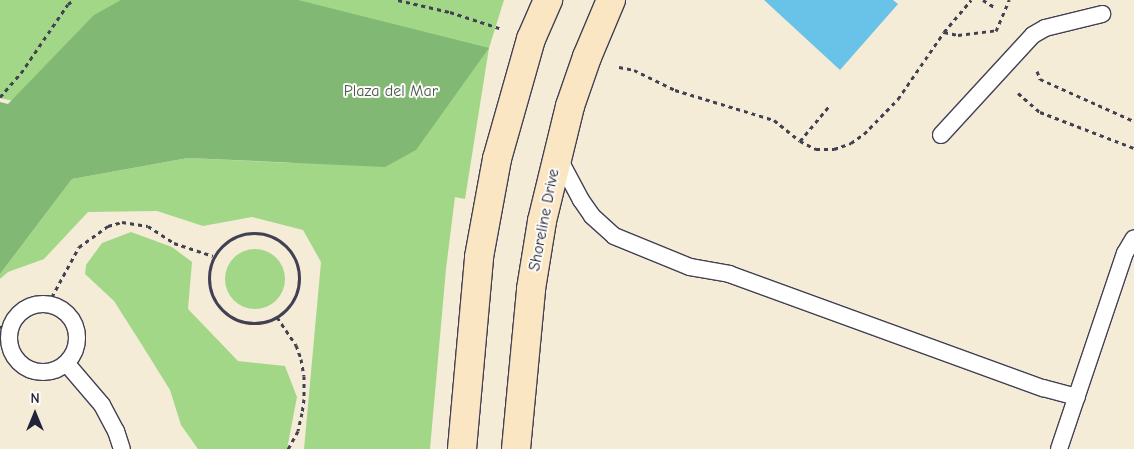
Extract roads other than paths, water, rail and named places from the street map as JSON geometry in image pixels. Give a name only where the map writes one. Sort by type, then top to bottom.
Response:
[{"type":"main road","points":[[462,449],[479,257],[495,169],[531,39],[548,0]]},
{"type":"main road","name":"Shoreline Drive","points":[[516,449],[531,289],[542,221],[557,155],[582,70],[610,0]]},
{"type":"lane","points":[[941,135],[1033,35],[1046,28],[1102,14]]},
{"type":"lane","points":[[557,155],[592,216],[614,236],[690,267],[729,274],[1043,388],[1077,397]]},
{"type":"lane","points":[[1059,449],[1125,253],[1134,238]]},
{"type":"lane","points":[[36,304],[48,304],[67,314],[76,328],[78,344],[74,355],[67,364],[57,370],[46,373],[24,367],[10,348],[5,326],[26,309],[36,304]]},
{"type":"lane","points":[[67,364],[102,405],[116,431],[122,449]]},
{"type":"water","points":[[764,0],[893,0],[898,4],[840,70]]},
{"type":"park label","name":"Plaza del Mar","points":[[391,91]]}]
